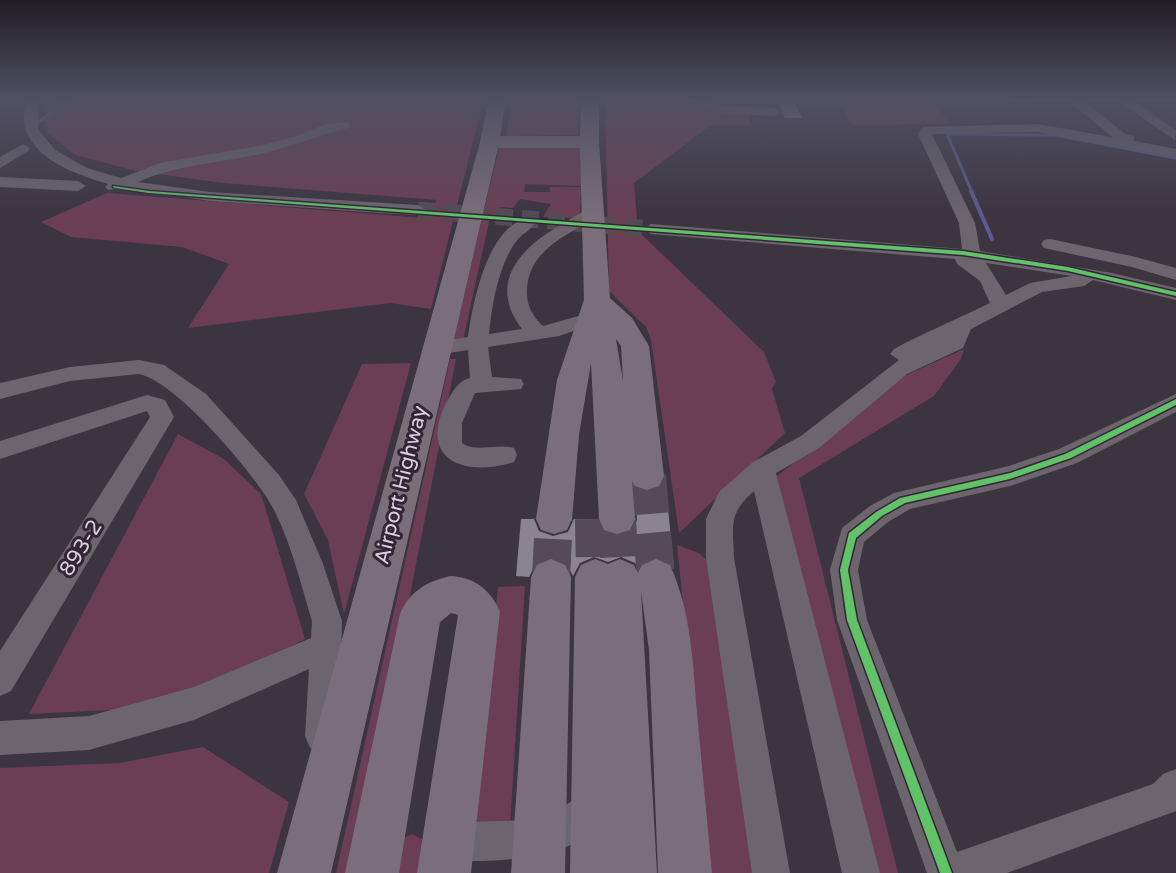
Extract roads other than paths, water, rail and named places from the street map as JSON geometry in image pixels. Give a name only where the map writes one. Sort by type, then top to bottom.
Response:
[{"type":"highway","name":"Airport Highway","points":[[304,873],[491,139]]},
{"type":"highway","points":[[576,361],[606,519],[610,397],[593,310],[593,213],[589,139]]},
{"type":"highway","points":[[490,142],[589,142]]},
{"type":"highway","points":[[554,519],[565,421],[576,361],[593,310]]},
{"type":"highway","points":[[593,310],[622,324],[634,346],[646,476]]},
{"type":"highway","points":[[597,873],[597,802],[606,577]]},
{"type":"highway","points":[[538,856],[606,577]]},
{"type":"highway","points":[[606,577],[630,873]]},
{"type":"highway","points":[[606,577],[648,616],[648,650],[662,873]]},
{"type":"highway","points":[[606,577],[663,598],[670,650],[685,873]]},
{"type":"highway","points":[[372,873],[421,614],[429,603],[452,594],[464,595],[474,602],[479,611],[446,858]]},
{"type":"street","points":[[0,164],[20,139]]},
{"type":"street","points":[[20,139],[28,165],[44,184]]},
{"type":"street","points":[[20,139],[64,174],[115,187],[160,167],[258,150],[297,139]]},
{"type":"street","points":[[927,139],[967,223],[973,253],[992,284],[1000,305]]},
{"type":"street","points":[[1097,139],[1176,153]]},
{"type":"street","points":[[1132,139],[1176,148]]},
{"type":"street","points":[[0,182],[115,187],[161,193],[418,210]]},
{"type":"street","points":[[538,333],[518,308],[517,285],[522,264],[538,247],[593,213]]},
{"type":"street","points":[[481,384],[478,341],[481,316],[502,250],[514,230],[527,223]]},
{"type":"street","points":[[651,229],[973,253],[1104,277],[1176,294]]},
{"type":"street","points":[[1050,244],[1136,262],[1176,274]]},
{"type":"street","points":[[502,250],[538,247]]},
{"type":"street","points":[[938,251],[973,253]]},
{"type":"street","points":[[771,873],[718,539],[719,519],[728,500],[762,469],[790,451],[810,442],[899,369],[929,348],[956,343],[962,325],[1037,287],[1104,277]]},
{"type":"street","points":[[437,348],[560,330],[593,310]]},
{"type":"street","points":[[0,391],[70,374],[139,367],[156,370],[198,400],[270,482],[286,508],[309,564],[327,621],[315,828]]},
{"type":"street","points":[[505,455],[462,455],[453,450],[448,441],[453,413],[460,395],[469,386],[513,384]]},
{"type":"street","points":[[946,873],[852,620],[844,570],[852,536],[879,514],[903,500],[1010,476],[1068,456],[1176,402]]},
{"type":"street","name":"893-2","points":[[0,450],[147,403],[157,406],[162,417],[0,680]]},
{"type":"street","points":[[762,469],[861,873]]},
{"type":"street","points":[[0,738],[89,733],[194,703],[327,646]]},
{"type":"street","points":[[954,873],[1164,798],[1176,787]]},
{"type":"street","points":[[446,858],[538,856],[597,802]]},
{"type":"waterway","points":[[949,139],[972,192]]},
{"type":"waterway","points":[[1075,139],[1176,158]]},
{"type":"waterway","points":[[971,191],[992,239]]},
{"type":"tunnel","points":[[418,210],[651,229]]},
{"type":"tunnel","points":[[647,476],[656,577]]},
{"type":"tunnel","points":[[551,577],[554,519]]},
{"type":"tunnel","points":[[594,519],[595,577]]},
{"type":"tunnel","points":[[617,519],[620,577]]}]
